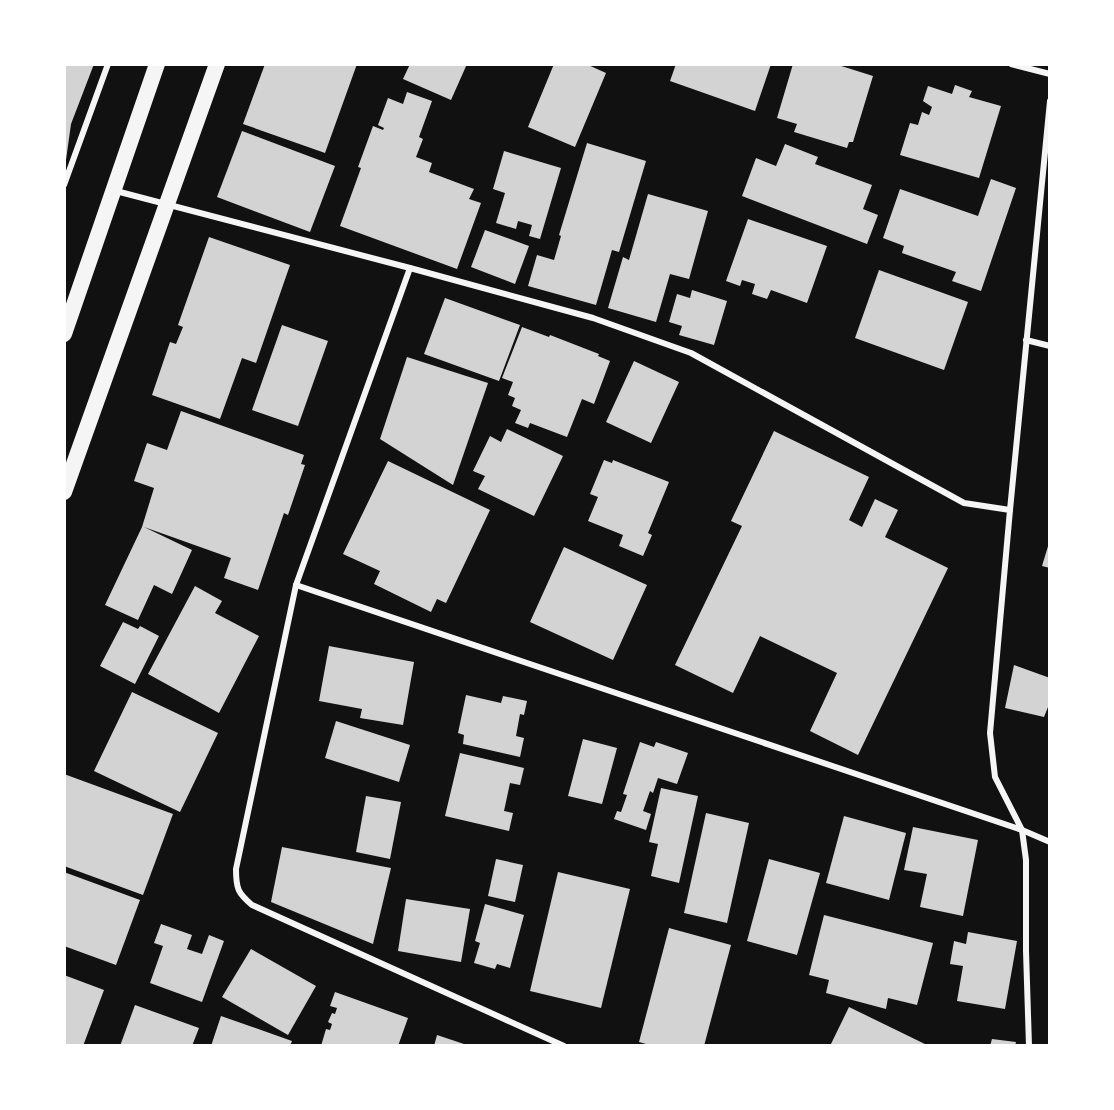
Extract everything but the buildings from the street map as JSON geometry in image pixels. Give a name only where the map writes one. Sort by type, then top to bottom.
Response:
[{"type":"highway","points":[[64,334],[157,64]]},
{"type":"highway","points":[[64,492],[217,64]]},
{"type":"street","points":[[65,181],[108,64]]},
{"type":"street","points":[[1011,64],[1050,74]]},
{"type":"street","points":[[1029,1046],[1026,860],[1022,830],[995,777],[990,733],[1050,101]]},
{"type":"street","points":[[114,191],[592,318],[691,353],[964,502],[1010,510]]},
{"type":"street","points":[[410,268],[296,585],[236,880],[239,894],[252,905],[564,1046]]},
{"type":"street","points":[[1026,340],[1050,346]]},
{"type":"street","points":[[296,585],[1022,830],[1050,842]]}]
